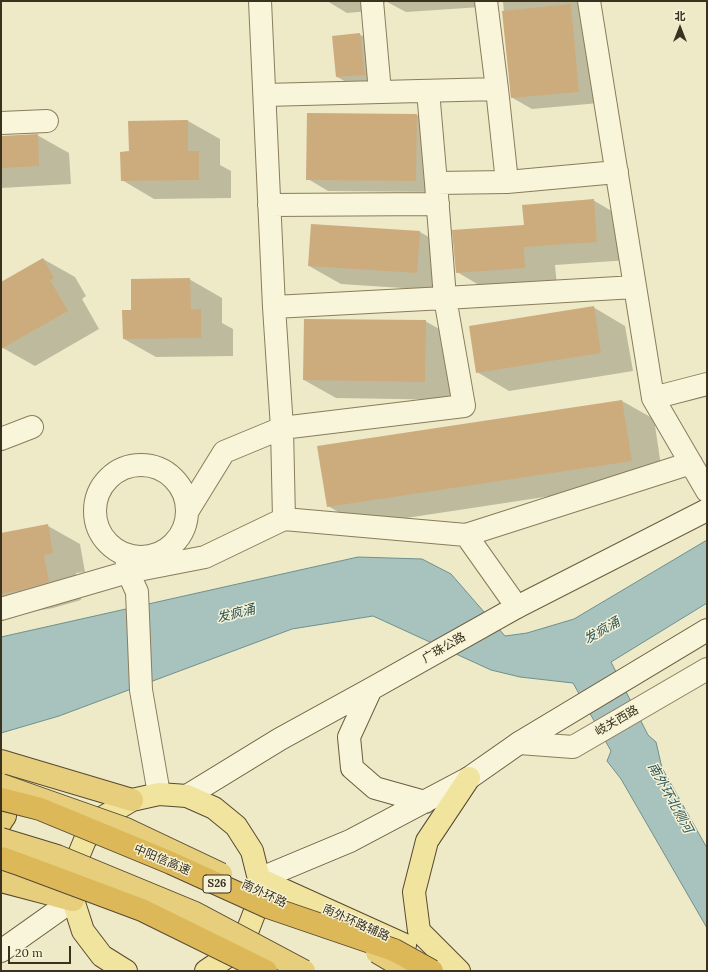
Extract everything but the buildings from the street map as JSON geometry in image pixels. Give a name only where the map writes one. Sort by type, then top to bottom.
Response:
[{"type":"highway","points":[[1,762],[132,800]]},
{"type":"highway","points":[[1,784],[6,794],[5,816],[1,822]]},
{"type":"highway","name":"南外环路","points":[[1,784],[126,829],[318,918],[409,971]]},
{"type":"highway","name":"中阳信高速","points":[[1,798],[40,809],[171,864],[268,907],[394,950],[432,971]]},
{"type":"highway","points":[[1,839],[57,856],[195,913],[304,971]]},
{"type":"highway","points":[[1,858],[142,910],[266,971]]},
{"type":"highway","points":[[1,881],[73,900]]},
{"type":"main road","points":[[459,971],[419,931],[414,892],[428,842],[469,778]]},
{"type":"main road","points":[[126,971],[102,956],[83,931],[73,900],[73,869],[85,840],[105,816],[132,800],[159,794],[187,796],[214,808],[236,826],[252,851],[259,879],[257,906],[248,932],[231,954],[206,971]]},
{"type":"main road","name":"南外环路辅路","points":[[259,879],[411,948],[452,971]]},
{"type":"street","points":[[260,1],[274,307],[282,428],[284,519]]},
{"type":"street","points":[[372,1],[380,92]]},
{"type":"street","points":[[486,1],[507,182]]},
{"type":"street","points":[[589,1],[653,398],[707,491]]},
{"type":"street","points":[[265,95],[497,89]]},
{"type":"street","points":[[127,563],[134,557],[150,556],[164,551],[176,541],[184,527],[187,512],[224,452],[282,428],[464,406],[445,298],[428,91]]},
{"type":"street","points":[[1,123],[47,121]]},
{"type":"street","points":[[269,205],[437,194],[507,182],[617,172]]},
{"type":"street","points":[[274,307],[635,287]]},
{"type":"street","points":[[653,398],[707,384]]},
{"type":"street","points":[[1,439],[32,427]]},
{"type":"street","points":[[1,609],[127,563],[205,557],[284,519],[466,535],[691,463]]},
{"type":"street","points":[[159,794],[141,690],[136,592],[127,563],[119,552],[106,542],[98,529],[95,514],[96,500],[102,486],[112,476],[124,468],[139,466],[153,467],[167,473],[177,483],[184,496],[187,512]]},
{"type":"street","name":"广珠公路","points":[[187,796],[280,739],[517,606],[707,510]]},
{"type":"street","points":[[466,535],[517,606]]},
{"type":"street","points":[[259,879],[350,842],[469,778],[519,743],[707,630]]},
{"type":"street","name":"岐关西路","points":[[519,743],[573,746],[707,669]]},
{"type":"street","points":[[371,689],[349,737],[352,768],[375,788],[425,802]]},
{"type":"street","points":[[1,951],[73,900]]},
{"type":"water","points":[[707,540],[707,603],[611,662],[648,735],[656,742],[662,768],[707,848],[707,928],[621,779],[607,761],[611,751],[573,683],[520,677],[491,670],[373,616],[292,629],[59,716],[1,733],[1,637],[358,557],[422,559],[451,574],[505,636],[527,633],[574,619]]},
{"type":"water label","name":"发疯涌","points":[[236,614]]},
{"type":"water label","name":"发疯涌","points":[[602,631]]},
{"type":"water label","name":"南外环北侧河","points":[[670,798]]}]
